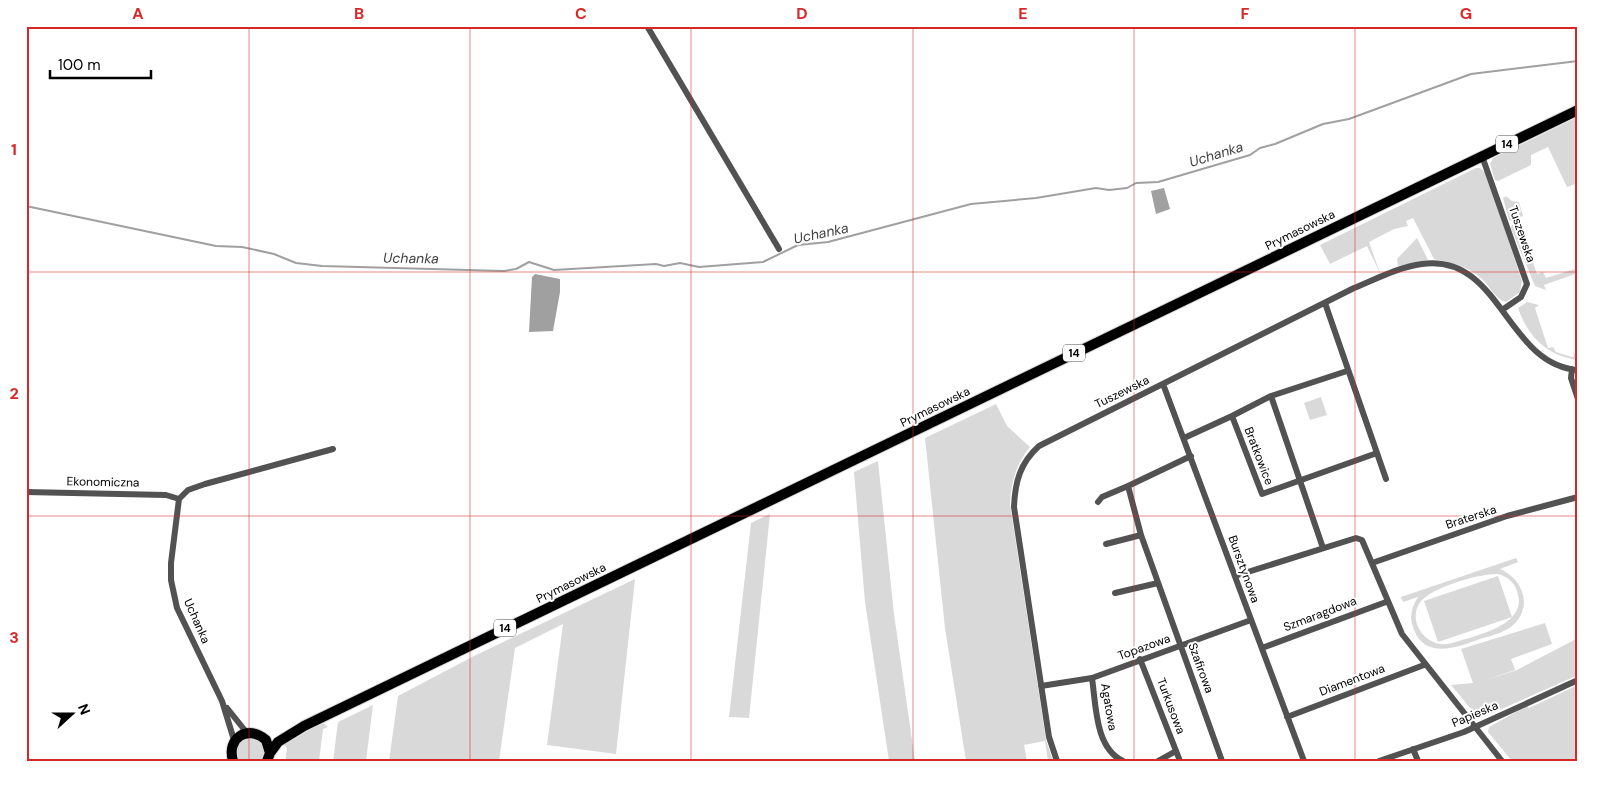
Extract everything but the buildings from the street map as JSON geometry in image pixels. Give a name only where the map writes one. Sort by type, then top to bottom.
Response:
[{"type":"main road","name":"Prymasowska","points":[[268,757],[278,742],[304,726],[1578,110]]},
{"type":"main road","name":"Prymasowska","points":[[261,736],[275,736],[304,726]]},
{"type":"main road","name":"14","points":[[247,733],[261,736],[266,740],[268,757]]},
{"type":"main road","points":[[222,761],[232,757],[234,740],[247,733]]},
{"type":"street","points":[[647,26],[779,249]]},
{"type":"street","name":"Tuszewska","points":[[1482,156],[1527,284],[1521,297],[1502,310]]},
{"type":"street","name":"Tuszewska","points":[[1057,761],[1049,737],[1014,507],[1017,479],[1028,455],[1049,440],[1325,303],[1393,272],[1417,265],[1436,263],[1458,268],[1476,279],[1536,353],[1553,364],[1575,370]]},
{"type":"street","points":[[1325,303],[1386,479]]},
{"type":"street","points":[[1575,370],[1571,378],[1578,399]]},
{"type":"street","name":"Bratkowice","points":[[1186,437],[1271,396],[1347,371]]},
{"type":"street","name":"Bursztynowa","points":[[1163,384],[1186,437],[1191,456],[1304,761]]},
{"type":"street","points":[[1271,396],[1323,548]]},
{"type":"street","name":"Bratkowice","points":[[1232,416],[1262,494],[1377,453]]},
{"type":"street","points":[[179,499],[188,490],[205,484],[333,449]]},
{"type":"street","points":[[1098,502],[1102,497],[1191,456]]},
{"type":"street","name":"Szafirowa","points":[[1128,486],[1141,536],[1222,761]]},
{"type":"street","name":"Ekonomiczna","points":[[26,492],[166,495],[179,499]]},
{"type":"street","name":"Braterska","points":[[1372,563],[1482,525],[1578,497]]},
{"type":"street","name":"Uchanka","points":[[179,499],[171,563],[173,593],[183,621],[222,701],[234,740]]},
{"type":"street","points":[[1106,544],[1141,536]]},
{"type":"street","points":[[1235,576],[1356,538],[1362,540],[1386,602],[1402,634],[1424,665],[1502,761]]},
{"type":"street","points":[[1114,593],[1158,583]]},
{"type":"street","name":"Szmaragdowa","points":[[1262,648],[1386,602]]},
{"type":"street","name":"Topazowa","points":[[1041,686],[1092,678],[1251,620]]},
{"type":"street","name":"Turkusowa","points":[[1140,660],[1180,761]]},
{"type":"street","name":"Diamentowa","points":[[1287,717],[1424,665]]},
{"type":"street","name":"Agatowa","points":[[1092,678],[1104,743],[1116,757],[1123,761]]},
{"type":"street","name":"Papieska","points":[[1379,761],[1474,728],[1578,680]]},
{"type":"street","name":"Uchanka","points":[[222,701],[247,733]]},
{"type":"street","points":[[1414,749],[1418,761]]},
{"type":"street","points":[[1158,761],[1176,751]]},
{"type":"shaded area","points":[[1578,117],[1578,183],[1567,187],[1548,147],[1531,155],[1531,165],[1498,181],[1495,180],[1490,164],[1493,158]]},
{"type":"shaded area","points":[[1476,168],[1480,168],[1486,173],[1522,281],[1520,292],[1506,302],[1502,301],[1481,278],[1465,268],[1434,259],[1413,218],[1406,221],[1408,226],[1394,229],[1369,242],[1380,273],[1367,246],[1330,264],[1320,245]]},
{"type":"shaded area","points":[[1164,188],[1170,209],[1156,214],[1151,191]]},
{"type":"shaded area","points":[[1506,196],[1512,201],[1519,202],[1523,216],[1511,221],[1509,220],[1503,198]]},
{"type":"shaded area","points":[[1519,223],[1537,274],[1543,272],[1546,278],[1578,268],[1578,273],[1544,285],[1546,290],[1535,286],[1511,228],[1512,225]]},
{"type":"shaded area","points":[[1417,238],[1428,260],[1398,266],[1397,259]]},
{"type":"shaded area","points":[[535,274],[560,279],[560,292],[553,331],[529,332],[532,277]]},
{"type":"shaded area","points":[[1527,302],[1539,305],[1535,308],[1548,348],[1553,347],[1556,352],[1572,357],[1574,356],[1573,351],[1578,360],[1557,354],[1540,343],[1533,336],[1527,328],[1518,308]]},
{"type":"shaded area","points":[[1321,397],[1327,415],[1310,420],[1304,403]]},
{"type":"shaded area","points":[[996,404],[1007,426],[1030,447],[1021,460],[1015,474],[1010,504],[1046,740],[1053,761],[1048,761],[1045,741],[1024,745],[1027,761],[966,761],[945,628],[925,438]]},
{"type":"shaded area","points":[[878,461],[894,614],[915,761],[889,761],[865,602],[854,472]]},
{"type":"shaded area","points":[[770,514],[749,718],[729,717],[751,523]]},
{"type":"shaded area","points":[[1516,558],[1518,562],[1500,569],[1515,579],[1520,586],[1524,602],[1519,619],[1512,626],[1496,634],[1453,648],[1443,649],[1426,645],[1419,639],[1414,630],[1412,613],[1418,597],[1403,602],[1401,597]],"holes":[[[1490,574],[1502,575],[1514,584],[1518,595],[1518,606],[1514,615],[1506,622],[1485,633],[1444,644],[1436,643],[1429,639],[1418,627],[1416,612],[1419,604],[1433,592],[1479,576]]]},
{"type":"shaded area","points":[[1498,576],[1512,617],[1438,642],[1424,601]]},
{"type":"shaded area","points":[[635,579],[616,754],[547,745],[563,624],[515,648],[499,761],[389,761],[398,696],[472,657]]},
{"type":"shaded area","points":[[1545,623],[1552,644],[1511,659],[1515,670],[1480,682],[1517,670],[1578,638],[1578,675],[1486,716],[1476,715],[1451,685],[1473,683],[1461,649]]},
{"type":"shaded area","points":[[1578,685],[1578,761],[1512,761],[1488,732],[1489,727],[1527,706],[1529,708]]},
{"type":"shaded area","points":[[373,705],[366,761],[333,761],[338,722]]},
{"type":"shaded area","points":[[323,723],[328,727],[323,729],[319,761],[285,761],[287,749],[284,743]]},
{"type":"shaded area","points":[[251,737],[262,743],[265,750],[261,761],[239,761],[235,754],[239,742]]},
{"type":"waterway","name":"Uchanka","points":[[26,206],[216,246],[242,247],[274,254],[296,263],[322,266],[504,271],[516,269],[529,262],[554,270],[656,264],[664,266],[680,263],[699,267],[763,262],[798,245],[828,242],[971,204],[1036,198],[1096,188],[1109,190],[1127,188],[1136,183],[1158,182],[1250,155],[1260,148],[1275,144],[1323,124],[1349,119],[1471,74],[1578,61]]}]
